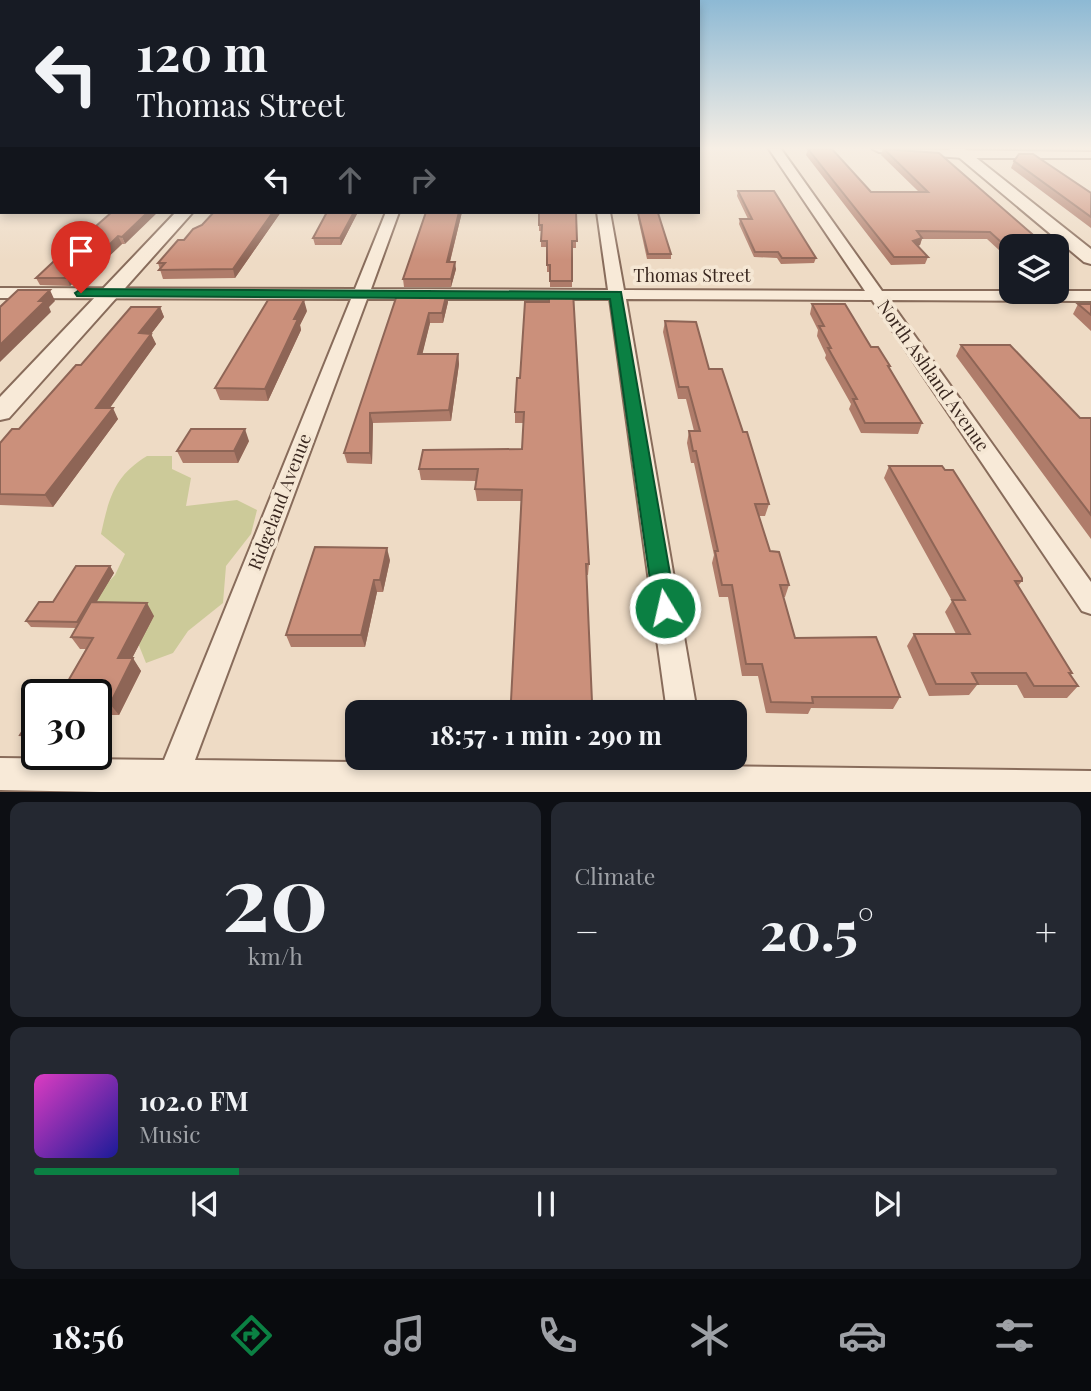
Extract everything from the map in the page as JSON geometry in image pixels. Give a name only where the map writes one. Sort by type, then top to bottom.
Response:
[{"type":"street","name":"North Ashland Avenue","points":[[801,186],[1091,603]]},
{"type":"street","points":[[1002,186],[1091,258]]},
{"type":"street","points":[[0,412],[183,214]]},
{"type":"street","name":"Ridgeland Avenue","points":[[171,784],[392,214]]},
{"type":"street","points":[[604,214],[680,700]]},
{"type":"street","name":"Thomas Street","points":[[0,293],[1091,296]]},
{"type":"street","points":[[0,774],[171,784],[692,778],[1091,787]]},
{"type":"shaded area","points":[[147,456],[172,456],[172,469],[191,478],[186,506],[237,500],[257,510],[251,534],[226,566],[223,603],[188,631],[173,653],[146,663],[130,623],[88,604],[115,575],[125,554],[101,534],[110,499],[120,480]]},
{"type":"building","points":[[837,186],[866,186],[871,192],[928,192],[922,186],[977,186],[1032,234],[999,234],[999,240],[990,232],[917,231],[922,238],[913,241],[928,257],[894,257]]},
{"type":"building","points":[[1048,186],[1081,186],[1091,193],[1091,217]]},
{"type":"building","points":[[738,191],[774,191],[816,258],[782,258],[778,252],[755,252],[740,219],[752,219]]},
{"type":"building","points":[[110,214],[146,214],[99,255],[90,255],[67,278],[36,278]]},
{"type":"building","points":[[212,214],[272,214],[233,269],[159,270],[165,263],[158,263],[178,240],[184,240],[193,229],[202,225]]},
{"type":"building","points":[[326,214],[353,214],[340,238],[313,238]]},
{"type":"building","points":[[425,214],[459,214],[447,262],[455,262],[451,279],[403,279]]},
{"type":"building","points":[[539,214],[576,214],[577,241],[572,241],[572,281],[550,281],[547,241],[541,241],[542,225],[539,225]]},
{"type":"building","points":[[638,214],[658,214],[671,254],[648,254]]},
{"type":"building","points":[[18,290],[50,290],[39,301],[45,301],[0,345],[0,307]]},
{"type":"building","points":[[398,292],[447,292],[442,313],[429,313],[418,354],[458,354],[449,410],[370,413],[370,453],[344,453]]},
{"type":"building","points":[[549,292],[573,292],[589,564],[586,564],[592,700],[511,700],[522,490],[475,489],[478,469],[419,469],[423,450],[522,449],[524,412],[515,412],[525,302],[549,302]]},
{"type":"building","points":[[268,300],[304,300],[294,319],[298,319],[265,389],[215,388]]},
{"type":"building","points":[[812,304],[845,304],[871,347],[878,347],[922,423],[865,423],[853,399],[857,399],[828,348],[831,348],[819,326],[824,326]]},
{"type":"building","points":[[1078,304],[1091,304],[1091,315]]},
{"type":"building","points":[[131,307],[160,307],[139,333],[151,334],[96,408],[113,408],[45,495],[0,494],[0,443],[12,429],[19,429],[76,365],[81,365]]},
{"type":"building","points":[[665,321],[696,322],[709,369],[722,369],[743,432],[747,432],[769,504],[755,504],[770,551],[779,552],[789,585],[780,585],[795,638],[876,637],[900,697],[812,697],[813,703],[771,702],[762,664],[746,664],[732,585],[722,585],[715,551],[718,551],[696,451],[693,451],[689,431],[700,431],[688,387],[679,387]]},
{"type":"building","points":[[961,345],[1010,345],[1080,418],[1091,418],[1091,515]]},
{"type":"building","points":[[191,429],[245,429],[234,451],[177,451]]},
{"type":"building","points":[[889,466],[942,466],[945,470],[953,470],[1022,578],[1022,581],[1015,581],[1078,686],[1034,686],[1026,673],[972,673],[978,684],[936,684],[914,634],[970,634],[952,600],[965,600]]},
{"type":"building","points":[[315,547],[387,548],[380,580],[374,580],[361,635],[286,635]]},
{"type":"building","points":[[76,566],[110,566],[77,622],[26,621],[39,602],[53,602]]},
{"type":"building","points":[[91,602],[147,603],[118,658],[133,658],[112,700],[112,679],[69,679],[93,638],[71,637]]},
{"type":"route","points":[[81,293],[616,295],[665,608]]}]
